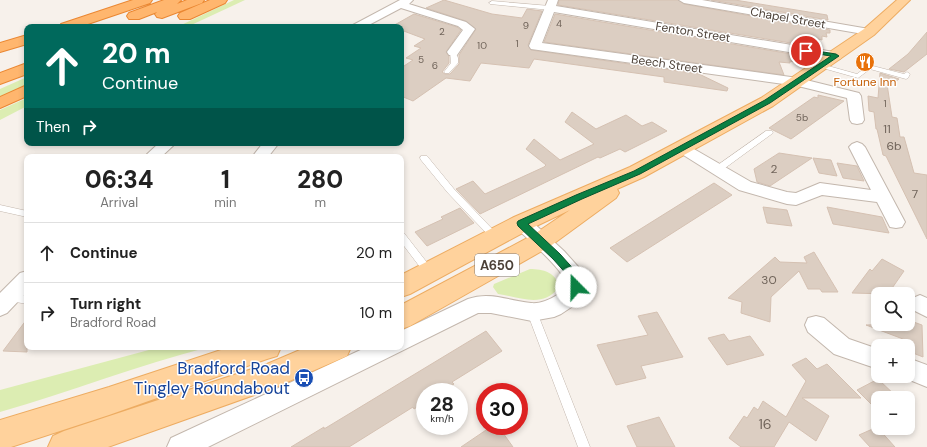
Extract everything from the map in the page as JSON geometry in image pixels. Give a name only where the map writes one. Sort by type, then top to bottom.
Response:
[{"type":"highway","points":[[75,24],[146,0]]},
{"type":"highway","points":[[114,24],[175,0]]},
{"type":"highway","points":[[138,24],[198,0]]},
{"type":"highway","points":[[169,24],[221,0]]},
{"type":"highway","points":[[0,48],[24,40]]},
{"type":"highway","points":[[0,68],[24,59]]},
{"type":"highway","points":[[0,79],[24,69]]},
{"type":"highway","points":[[0,103],[24,91]]},
{"type":"main road","name":"A650","points":[[404,285],[522,223],[637,172],[767,102],[836,56],[868,32],[904,0]]},
{"type":"main road","name":"A650","points":[[404,316],[541,241],[637,172]]},
{"type":"main road","points":[[0,435],[109,401],[258,350]]},
{"type":"main road","points":[[64,447],[271,376],[330,350]]},
{"type":"street","name":"Chapel Street","points":[[684,0],[868,32]]},
{"type":"street","points":[[363,24],[403,2],[467,28],[481,27]]},
{"type":"street","name":"Beech Street","points":[[551,4],[535,46],[798,82],[854,96],[857,120]]},
{"type":"street","name":"Fenton Street","points":[[551,4],[836,56]]},
{"type":"street","points":[[453,52],[458,43],[468,33],[469,29],[467,28]]},
{"type":"street","points":[[155,154],[165,146]]},
{"type":"street","points":[[262,154],[269,146]]},
{"type":"street","points":[[857,147],[881,197],[896,222]]},
{"type":"street","points":[[682,148],[746,186],[787,198],[802,198],[820,189],[881,197]]},
{"type":"street","points":[[404,340],[475,305],[491,304],[510,309],[532,312],[554,308],[569,298],[576,287],[575,276],[522,223]]},
{"type":"street","points":[[12,301],[24,283]]},
{"type":"street","points":[[816,325],[842,347],[871,357]]},
{"type":"street","points":[[180,447],[384,350]]},
{"type":"street","points":[[915,372],[927,376]]},
{"type":"lane","points":[[492,3],[551,4]]},
{"type":"lane","points":[[447,72],[456,62],[453,52]]},
{"type":"lane","points":[[821,66],[858,76],[869,67],[906,77],[906,74]]},
{"type":"lane","points":[[718,169],[769,133]]},
{"type":"lane","points":[[424,158],[451,191],[495,237]]},
{"type":"lane","points":[[0,208],[24,213]]},
{"type":"lane","points":[[404,238],[429,272]]},
{"type":"lane","points":[[532,312],[584,447]]},
{"type":"green space","points":[[234,0],[245,0],[193,24],[183,24]]},
{"type":"green space","points":[[24,78],[24,87],[0,98],[0,89]]},
{"type":"green space","points":[[24,99],[24,108],[0,120],[0,110]]},
{"type":"green space","points":[[530,269],[548,272],[555,278],[559,287],[553,294],[546,298],[531,300],[498,294],[493,287],[494,284]]},
{"type":"green space","points":[[149,350],[198,350],[0,412],[0,390]]},
{"type":"building","points":[[444,0],[492,14],[522,18],[527,9],[542,11],[528,45],[531,50],[699,74],[728,88],[727,91],[664,82],[664,77],[534,59],[529,68],[481,63],[470,81],[446,78],[413,101],[404,97],[404,66],[413,60],[406,58],[421,48],[414,46],[425,39],[404,31],[404,24],[396,24],[414,14],[457,27],[461,30],[446,52],[449,56],[449,63],[442,72],[445,74],[450,74],[459,64],[459,55],[476,29],[466,21],[426,8]]},
{"type":"building","points":[[559,0],[678,0],[684,4],[830,30],[830,33],[826,33],[827,37],[822,36],[822,40],[818,39],[819,43],[813,42],[814,46],[797,44],[558,5]]},
{"type":"building","points":[[711,0],[735,0],[827,15],[828,20]]},
{"type":"building","points":[[555,14],[797,55],[798,63],[790,61],[790,63],[779,62],[784,75],[544,42]]},
{"type":"building","points":[[927,32],[927,54],[904,72],[889,69],[908,54]]},
{"type":"building","points":[[880,73],[899,79],[891,85],[887,84],[892,117],[897,118],[900,137],[904,137],[914,173],[927,175],[927,239],[886,156],[883,155],[876,129],[874,112],[869,111],[868,96],[878,98]]},
{"type":"building","points":[[818,95],[844,101],[791,139],[769,128],[814,97],[818,98]]},
{"type":"building","points":[[572,112],[596,129],[626,115],[642,126],[652,122],[667,131],[625,152],[620,149],[600,158],[598,157],[480,214],[456,189],[473,181],[485,194],[544,167],[546,165],[526,149],[534,139],[560,160],[594,144],[565,122]]},
{"type":"building","points":[[779,153],[812,158],[770,186],[757,182],[754,169]]},
{"type":"building","points":[[813,158],[831,160],[837,176],[819,173]]},
{"type":"building","points":[[837,163],[857,166],[864,181],[843,178]]},
{"type":"building","points":[[714,183],[732,195],[627,262],[610,248]]},
{"type":"building","points":[[763,207],[787,210],[792,226],[767,223]]},
{"type":"building","points":[[827,207],[882,217],[889,233],[833,224]]},
{"type":"building","points":[[460,208],[474,223],[427,246],[415,232],[443,219],[441,217]]},
{"type":"building","points":[[814,252],[838,292],[822,292],[820,289],[808,289],[799,271],[771,297],[770,322],[741,313],[742,302],[728,298],[775,257],[780,262],[807,263],[804,257]]},
{"type":"building","points":[[882,259],[904,271],[893,287],[871,287],[871,294],[852,293],[870,269],[872,271]]},
{"type":"building","points":[[657,312],[683,357],[641,366],[646,378],[616,385],[597,345],[648,335],[638,316]]},
{"type":"building","points":[[915,322],[922,325],[923,357],[915,354],[915,339],[903,339],[882,331],[915,331]]},
{"type":"building","points":[[24,323],[24,350],[27,350],[27,352],[3,351]]},
{"type":"building","points":[[486,331],[502,351],[452,382],[453,383],[416,383],[416,408],[414,409],[413,407],[349,447],[291,447],[324,427],[324,429]]},
{"type":"building","points":[[724,334],[729,341],[750,336],[764,355],[727,365],[708,338]]},
{"type":"building","points":[[806,358],[817,369],[827,364],[861,398],[802,398],[829,416],[816,441],[789,422],[774,447],[741,447],[729,438],[744,416],[747,418],[754,407],[758,410],[763,401],[786,417],[806,381],[792,365]]},
{"type":"building","points":[[871,383],[882,383],[891,391],[871,391],[871,404],[857,390]]},
{"type":"building","points":[[659,417],[675,447],[637,447],[627,426]]},
{"type":"building","points":[[871,430],[871,435],[884,435],[895,447],[870,447],[859,435]]},
{"type":"building","points":[[479,435],[504,435],[513,447],[461,447]]},
{"type":"place","name":"Fortune Inn","points":[[865,62]]},
{"type":"place","name":"Bradford Road Tingley Roundabout","points":[[304,378]]},
{"type":"route","points":[[576,287],[575,276],[522,223],[637,172],[767,102],[836,56],[806,51]]}]
